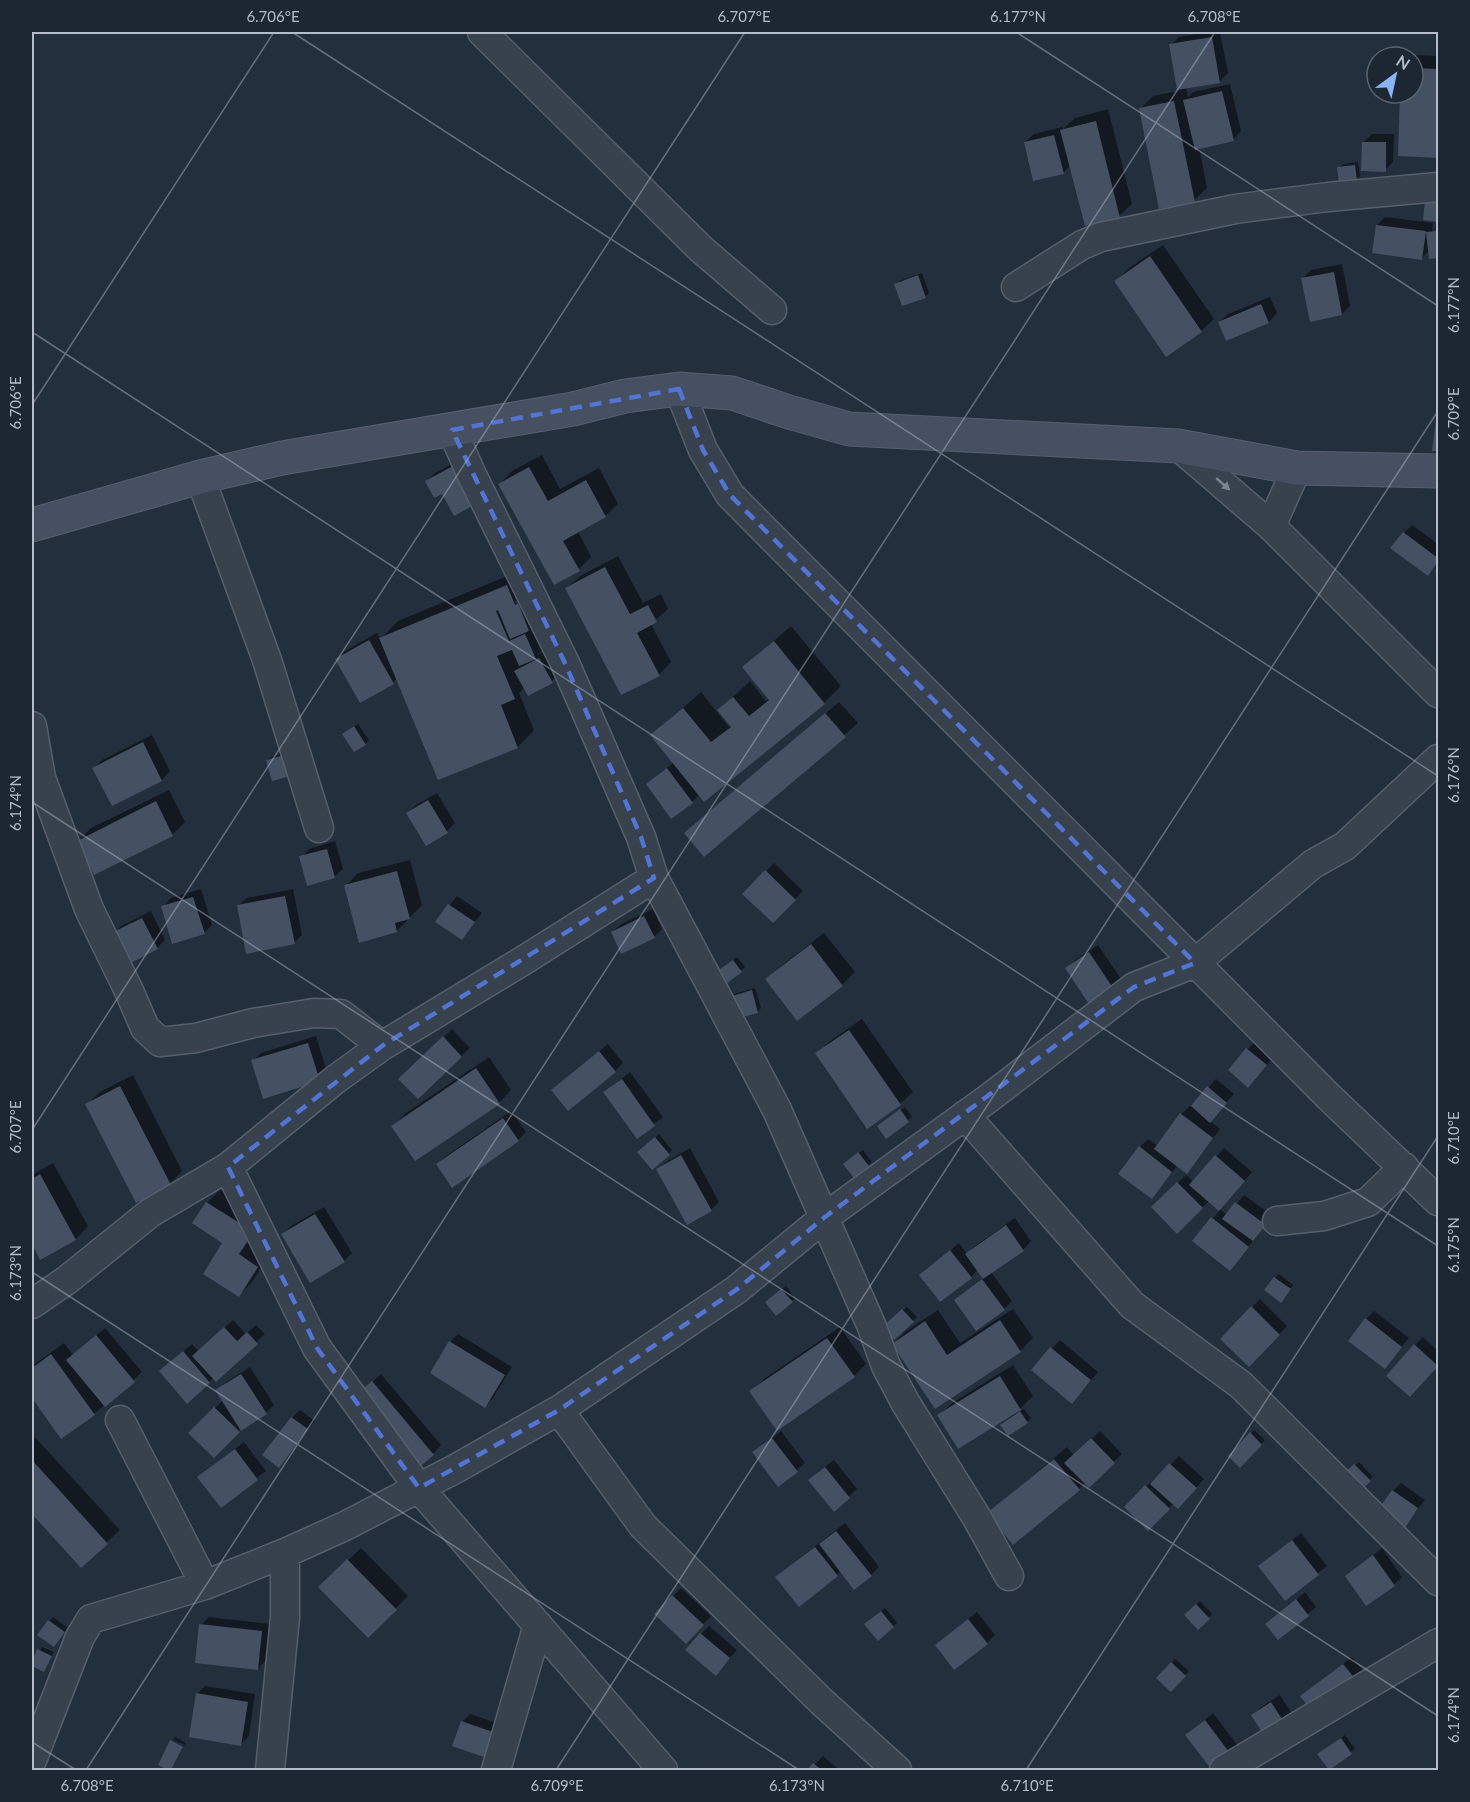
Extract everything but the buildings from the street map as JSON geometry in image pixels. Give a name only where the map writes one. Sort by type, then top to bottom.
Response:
[{"type":"street","points":[[482,32],[700,249],[772,310]]},
{"type":"street","points":[[1016,287],[1082,245],[1101,237],[1235,209],[1438,187]]},
{"type":"street","points":[[679,389],[703,450],[730,495],[1328,1096],[1438,1201]]},
{"type":"street","points":[[32,525],[200,477],[282,458],[573,409],[625,396],[679,389],[732,393],[849,429],[1178,446],[1297,468],[1438,471]]},
{"type":"street","points":[[452,430],[564,661],[641,837],[654,878],[777,1110],[872,1327],[886,1366],[1009,1576]]},
{"type":"street","points":[[1178,446],[1271,526],[1438,693]]},
{"type":"street","points":[[1271,526],[1297,468]]},
{"type":"street","points":[[200,477],[267,660],[319,828]]},
{"type":"street","points":[[32,726],[41,778],[89,909],[145,1028],[160,1042],[196,1038],[254,1023],[304,1015],[341,1014],[382,1046]]},
{"type":"street","points":[[32,1760],[80,1637],[91,1619],[205,1585],[285,1553],[345,1526],[419,1488],[558,1410],[736,1290],[825,1218],[1134,987],[1195,963],[1313,864],[1345,846],[1438,759]]},
{"type":"street","points":[[32,1304],[67,1280],[150,1213],[228,1167],[336,1078],[382,1046],[654,878]]},
{"type":"street","points":[[965,1115],[1132,1305],[1241,1385],[1438,1581]]},
{"type":"street","points":[[228,1167],[317,1348],[419,1488],[663,1770]]},
{"type":"street","points":[[1277,1221],[1324,1216],[1368,1202],[1404,1167]]},
{"type":"street","points":[[558,1410],[643,1526],[822,1701],[897,1770]]},
{"type":"street","points":[[120,1420],[205,1585]]},
{"type":"street","points":[[270,1770],[285,1617],[285,1553]]},
{"type":"street","points":[[496,1770],[538,1625]]},
{"type":"street","points":[[1224,1770],[1438,1643]]},
{"type":"highlighted area","points":[[679,389],[703,450],[730,495],[1195,963],[1134,987],[825,1217],[736,1290],[559,1410],[419,1488],[317,1348],[228,1167],[382,1046],[654,878],[641,837],[564,661],[452,430]]}]
